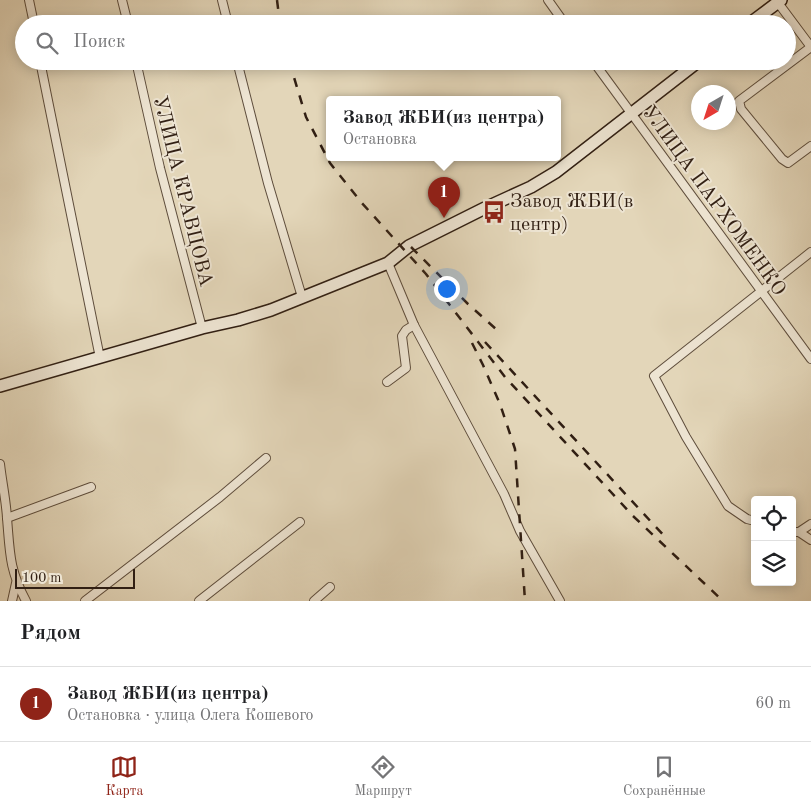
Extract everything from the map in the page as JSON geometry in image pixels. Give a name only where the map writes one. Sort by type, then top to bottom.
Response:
[{"type":"street","points":[[29,0],[32,15]]},
{"type":"street","points":[[122,0],[126,15]]},
{"type":"street","points":[[222,0],[226,15]]},
{"type":"street","points":[[548,0],[559,15]]},
{"type":"street","points":[[760,15],[778,1],[788,15]]},
{"type":"street","points":[[796,26],[811,47],[796,58]]},
{"type":"street","points":[[42,70],[100,358]]},
{"type":"street","name":"УЛИЦА КРАВЦОВА","points":[[138,70],[160,168],[202,328]]},
{"type":"street","points":[[240,70],[268,182],[302,297]]},
{"type":"street","name":"УЛИЦА ПАРХОМЕНКО","points":[[600,70],[811,359]]},
{"type":"street","points":[[0,386],[271,310],[388,263],[409,246],[485,208],[531,188],[556,172],[687,70]]},
{"type":"street","points":[[780,70],[739,101],[741,109],[782,160],[788,163],[811,146]]},
{"type":"street","points":[[751,520],[728,506],[686,437],[654,376],[811,252]]},
{"type":"street","points":[[388,263],[414,325],[504,494],[520,530],[560,601]]},
{"type":"street","points":[[387,382],[406,368],[402,336],[406,330],[414,325]]},
{"type":"street","points":[[86,601],[220,497],[266,458]]},
{"type":"street","points":[[0,464],[7,518],[4,547],[16,583],[26,601]]},
{"type":"street","points":[[7,518],[91,487]]},
{"type":"street","points":[[199,601],[300,522]]},
{"type":"street","points":[[796,532],[811,524]]},
{"type":"street","points":[[796,532],[811,540]]},
{"type":"street","points":[[12,601],[16,583]]},
{"type":"street","points":[[314,601],[330,587]]},
{"type":"railway","points":[[277,0],[279,15]]},
{"type":"railway","points":[[292,70],[306,117],[326,155]]},
{"type":"railway","points":[[329,161],[361,202],[426,274],[505,377],[633,516],[723,601]]},
{"type":"railway","points":[[411,247],[497,330]]},
{"type":"railway","points":[[485,342],[667,539]]},
{"type":"railway","points":[[472,343],[500,404],[515,449],[525,601]]},
{"type":"place","name":"Завод ЖБИ(в центр)","points":[[494,212]]},
{"type":"place","name":"Завод ЖБИ(из центра)","points":[[444,218]]}]
